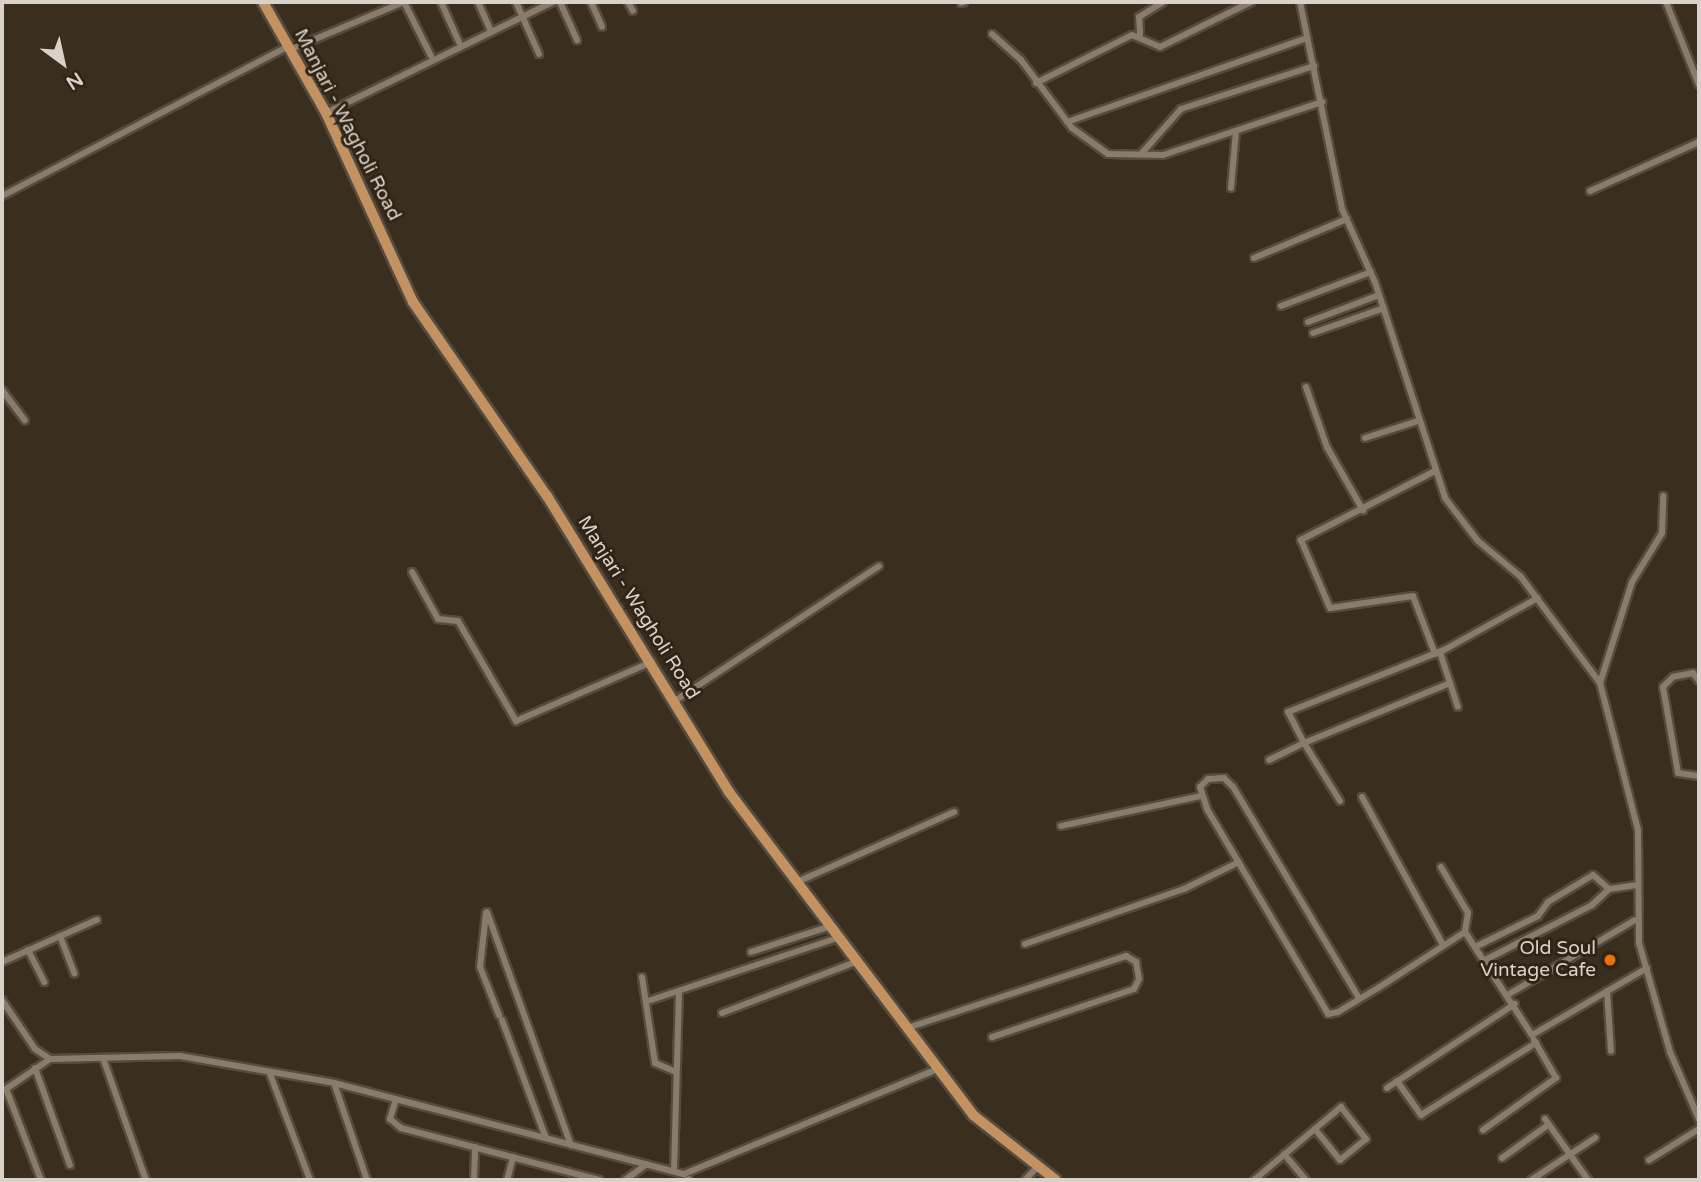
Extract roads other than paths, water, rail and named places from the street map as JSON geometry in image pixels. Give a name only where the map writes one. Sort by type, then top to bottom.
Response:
[{"type":"main road","name":"Manjari - Wagholi Road","points":[[263,2],[326,113],[413,302],[653,662],[729,792],[973,1115],[1056,1180]]},
{"type":"street","points":[[2,196],[288,48],[389,5],[404,2],[431,56]]},
{"type":"street","points":[[441,2],[459,43]]},
{"type":"street","points":[[478,2],[490,29]]},
{"type":"street","points":[[516,2],[539,54]]},
{"type":"street","points":[[326,113],[431,56],[552,2]]},
{"type":"street","points":[[560,2],[577,40]]},
{"type":"street","points":[[592,2],[602,27]]},
{"type":"street","points":[[628,2],[633,11]]},
{"type":"street","points":[[1140,34],[1139,17],[1163,2]]},
{"type":"street","points":[[1140,34],[1160,47],[1251,2]]},
{"type":"street","points":[[1300,2],[1347,219],[1384,308],[1418,421],[1445,498],[1478,541],[1538,597],[1600,683],[1638,830],[1635,920],[1670,1052],[1699,1119]]},
{"type":"street","points":[[1666,2],[1699,85]]},
{"type":"street","points":[[992,34],[1067,122],[1108,153],[1163,155],[1322,102]]},
{"type":"street","points":[[1036,83],[1140,34]]},
{"type":"street","points":[[1067,122],[1307,38]]},
{"type":"street","points":[[1142,153],[1181,109],[1314,65]]},
{"type":"street","points":[[1231,188],[1236,131]]},
{"type":"street","points":[[1590,191],[1699,142]]},
{"type":"street","points":[[1254,258],[1347,219]]},
{"type":"street","points":[[1281,306],[1371,272]]},
{"type":"street","points":[[1308,322],[1379,295]]},
{"type":"street","points":[[1313,333],[1384,308]]},
{"type":"street","points":[[1306,387],[1327,447],[1363,510]]},
{"type":"street","points":[[2,390],[25,420]]},
{"type":"street","points":[[1365,438],[1418,421]]},
{"type":"street","points":[[1435,471],[1363,510],[1302,537],[1326,603],[1333,609],[1413,596],[1458,707]]},
{"type":"street","points":[[1600,683],[1632,582],[1662,533],[1662,496]]},
{"type":"street","points":[[676,700],[879,566]]},
{"type":"street","points":[[412,572],[438,619],[458,621],[516,721],[653,662]]},
{"type":"street","points":[[1340,802],[1288,712],[1438,653],[1538,597]]},
{"type":"street","points":[[1699,681],[1693,673],[1673,677],[1664,687],[1678,773],[1699,776]]},
{"type":"street","points":[[1269,760],[1450,683]]},
{"type":"street","points":[[1200,796],[1208,779],[1224,778],[1233,787],[1359,998]]},
{"type":"street","points":[[1061,826],[1200,796]]},
{"type":"street","points":[[1200,796],[1322,1010],[1338,1012],[1465,932]]},
{"type":"street","points":[[1362,797],[1443,945]]},
{"type":"street","points":[[797,882],[954,812]]},
{"type":"street","points":[[1026,944],[1184,889],[1239,862]]},
{"type":"street","points":[[1441,867],[1468,913],[1465,932],[1487,959],[1556,1078],[1483,1130]]},
{"type":"street","points":[[1477,946],[1538,916],[1548,902],[1593,875],[1609,889]]},
{"type":"street","points":[[1487,959],[1592,905],[1609,889],[1636,885]]},
{"type":"street","points":[[546,1138],[480,967],[487,912],[572,1144]]},
{"type":"street","points":[[2,962],[97,920]]},
{"type":"street","points":[[1508,994],[1635,920]]},
{"type":"street","points":[[751,951],[831,926]]},
{"type":"street","points":[[60,936],[74,972]]},
{"type":"street","points":[[648,1000],[680,993],[840,937]]},
{"type":"street","points":[[28,950],[44,982]]},
{"type":"street","points":[[907,1028],[1126,956],[1136,962],[1139,979],[1133,989],[992,1037]]},
{"type":"street","points":[[722,1013],[858,961]]},
{"type":"street","points":[[1532,1035],[1647,968]]},
{"type":"street","points":[[642,977],[648,1000],[655,1063],[674,1071]]},
{"type":"street","points":[[1607,991],[1611,1051]]},
{"type":"street","points":[[674,1171],[674,1071],[680,993]]},
{"type":"street","points":[[2,1000],[35,1049],[50,1059]]},
{"type":"street","points":[[1387,1088],[1515,1004]]},
{"type":"street","points":[[1397,1081],[1421,1115],[1536,1042]]},
{"type":"street","points":[[41,1180],[4,1090],[50,1059],[180,1056],[270,1074],[334,1083],[648,1164],[688,1178],[937,1069]]},
{"type":"street","points":[[103,1058],[146,1180]]},
{"type":"street","points":[[35,1068],[70,1165]]},
{"type":"street","points":[[270,1074],[310,1180]]},
{"type":"street","points":[[334,1083],[367,1180]]},
{"type":"street","points":[[396,1099],[390,1119],[396,1125],[599,1180]]},
{"type":"street","points":[[1254,1180],[1341,1107],[1366,1139],[1340,1160],[1315,1129]]},
{"type":"street","points":[[1502,1158],[1547,1122],[1588,1180]]},
{"type":"street","points":[[1649,1160],[1699,1129]]},
{"type":"street","points":[[1531,1180],[1595,1138]]},
{"type":"street","points":[[474,1180],[475,1147]]},
{"type":"street","points":[[1284,1154],[1306,1180]]},
{"type":"street","points":[[507,1180],[513,1157]]},
{"type":"street","points":[[625,1180],[648,1164]]},
{"type":"street","points":[[1025,1180],[1038,1166]]},
{"type":"place","name":"Old Soul Vintage Cafe","points":[[1610,960]]}]
